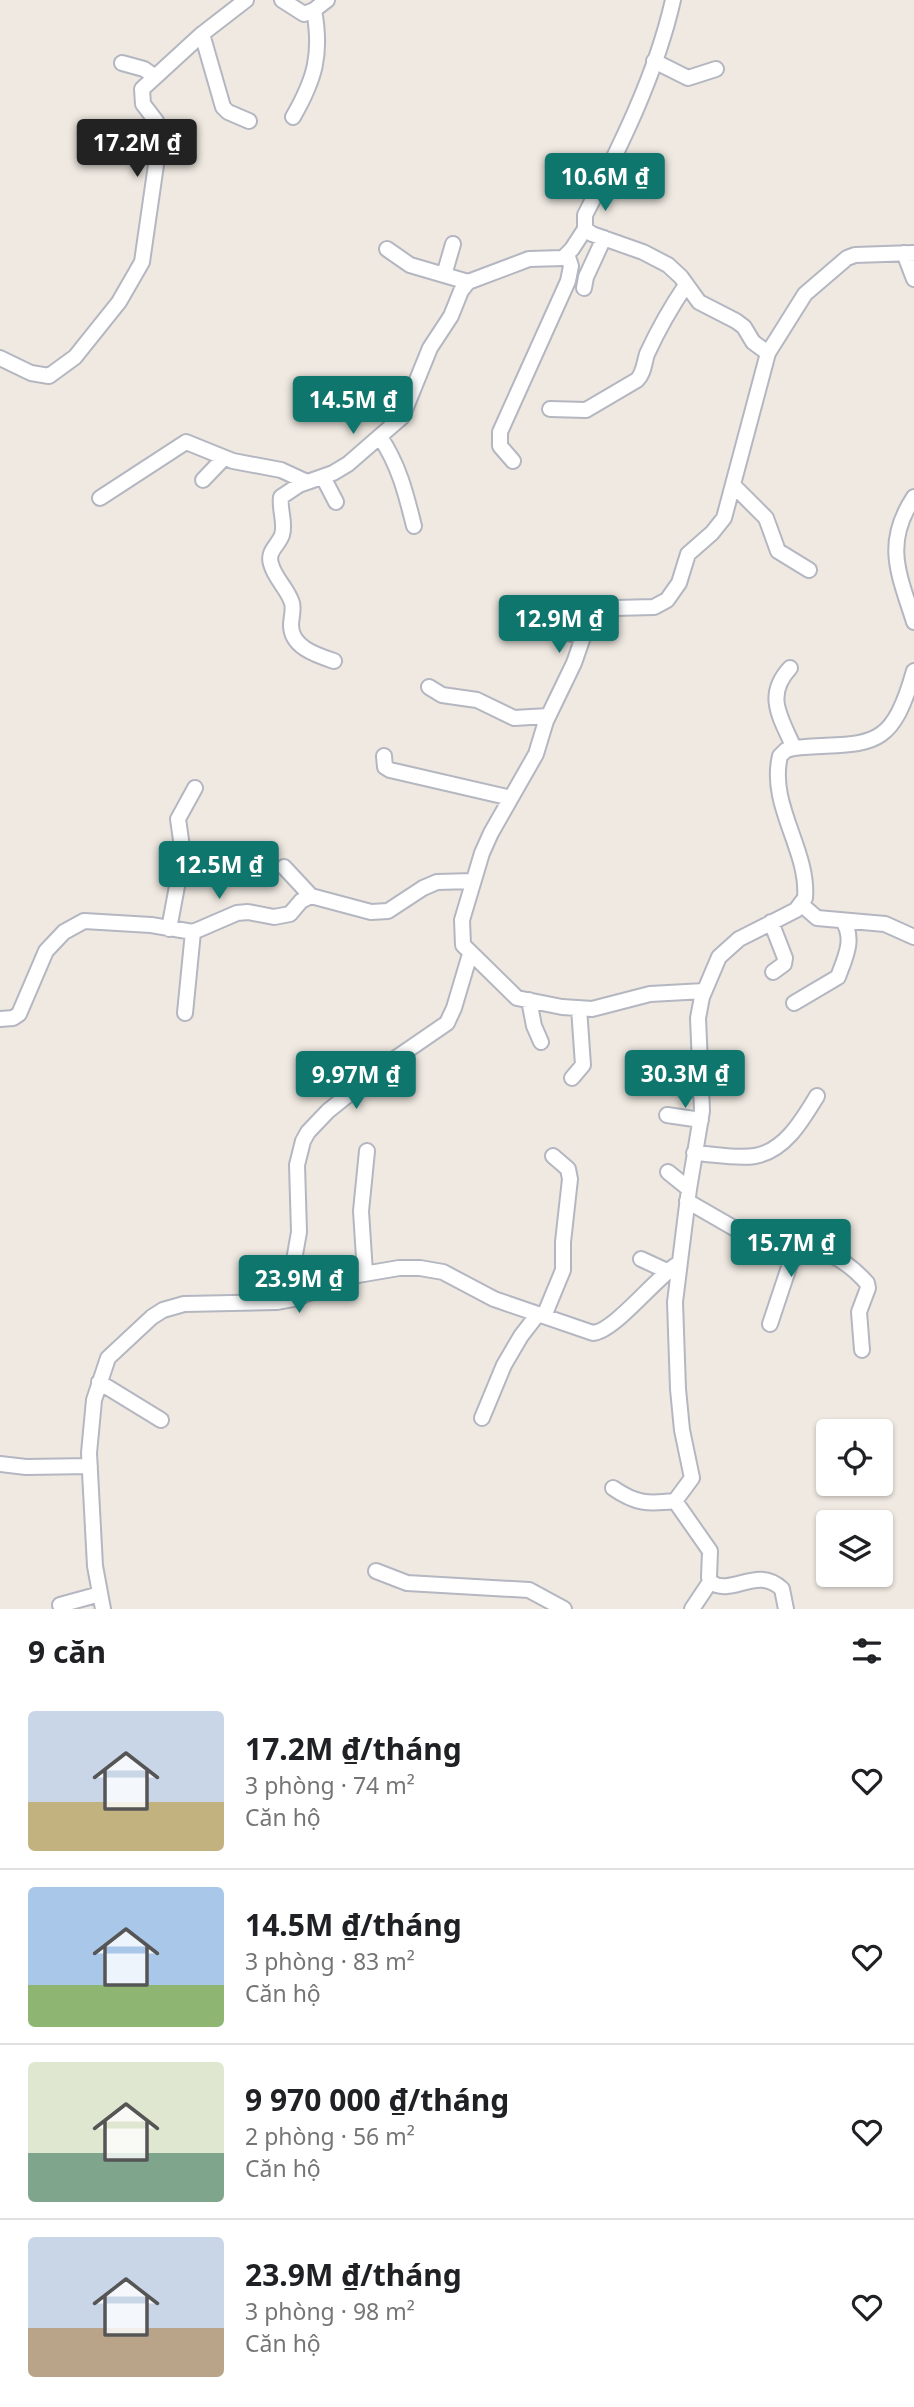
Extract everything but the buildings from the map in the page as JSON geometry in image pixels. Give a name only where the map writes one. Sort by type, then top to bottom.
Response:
[{"type":"street","points":[[0,358],[31,373],[49,376],[75,357],[119,302],[145,252],[160,137],[159,128],[143,104],[142,89],[202,33],[246,0]]},
{"type":"street","points":[[282,0],[304,14],[327,0]]},
{"type":"street","points":[[334,661],[313,654],[294,638],[291,629],[291,602],[270,563],[272,550],[283,534],[279,505],[281,497],[287,491],[348,464],[405,412],[430,348],[451,316],[461,291],[468,282],[528,259],[556,259],[567,254],[585,229],[585,215],[634,115],[673,0]]},
{"type":"street","points":[[293,117],[308,91],[316,59],[319,37],[314,10]]},
{"type":"street","points":[[202,33],[223,107],[249,121]]},
{"type":"street","points":[[654,61],[688,78],[716,69]]},
{"type":"street","points":[[122,63],[144,69],[154,76]]},
{"type":"street","points":[[585,229],[657,257],[674,269],[699,302],[744,327],[753,342],[768,353]]},
{"type":"street","points":[[584,288],[586,277],[604,238]]},
{"type":"street","points":[[444,275],[453,244]]},
{"type":"street","points":[[387,249],[402,261],[468,282]]},
{"type":"street","points":[[704,991],[650,994],[607,1007],[579,1008],[529,1000],[511,994],[463,945],[462,920],[472,881],[491,833],[536,754],[548,716],[592,622],[614,608],[654,607],[667,600],[678,583],[688,554],[712,533],[724,518],[768,353],[805,294],[847,258],[865,253],[909,253],[914,279]]},
{"type":"street","points":[[513,461],[500,446],[499,436],[568,281],[571,266],[567,254]]},
{"type":"street","points":[[550,409],[586,411],[637,380],[665,319],[686,285]]},
{"type":"street","points":[[380,437],[393,456],[414,526]]},
{"type":"street","points":[[100,498],[182,443],[190,443],[224,458],[281,470],[307,482]]},
{"type":"street","points":[[203,480],[224,458]]},
{"type":"street","points":[[323,477],[336,502]]},
{"type":"street","points":[[733,485],[766,517],[778,551],[809,570]]},
{"type":"street","points":[[914,498],[899,525],[895,542],[897,565],[914,622]]},
{"type":"street","points":[[545,626],[583,637]]},
{"type":"street","points":[[790,668],[778,682],[776,699],[794,748]]},
{"type":"street","points":[[675,1501],[692,1478],[682,1430],[678,1389],[673,1267],[701,1121],[698,1018],[704,991],[719,957],[739,939],[802,905],[806,898],[805,880],[787,823],[778,780],[780,756],[786,750],[794,748],[857,745],[882,734],[894,720],[907,695],[914,671]]},
{"type":"street","points":[[429,687],[442,695],[477,700],[514,718],[548,716]]},
{"type":"street","points":[[384,756],[385,767],[390,771],[510,798]]},
{"type":"street","points":[[169,929],[183,854],[178,819],[195,788]]},
{"type":"street","points":[[284,867],[311,896],[379,912],[394,908],[423,888],[437,882],[472,881]]},
{"type":"street","points":[[0,1019],[13,1018],[19,1014],[46,951],[55,940],[84,921],[193,932],[237,913],[248,912],[274,917],[290,914],[301,901],[311,896]]},
{"type":"street","points":[[802,905],[817,918],[885,924],[914,937]]},
{"type":"street","points":[[794,1003],[838,977],[849,939],[849,929],[843,921]]},
{"type":"street","points":[[771,922],[785,958],[784,964],[773,972]]},
{"type":"street","points":[[185,1013],[193,932]]},
{"type":"street","points":[[287,1300],[299,1232],[297,1165],[303,1141],[328,1111],[383,1067],[447,1023],[470,954]]},
{"type":"street","points":[[529,1000],[541,1042]]},
{"type":"street","points":[[572,1078],[583,1065],[579,1008]]},
{"type":"street","points":[[694,1153],[759,1155],[789,1136],[799,1126],[817,1096]]},
{"type":"street","points":[[667,1115],[701,1121]]},
{"type":"street","points":[[365,1273],[362,1199],[367,1151]]},
{"type":"street","points":[[482,1418],[520,1336],[541,1315],[563,1270],[563,1242],[570,1179],[568,1169],[553,1156]]},
{"type":"street","points":[[668,1172],[688,1195],[791,1261]]},
{"type":"street","points":[[770,1324],[791,1261],[812,1252],[832,1255],[841,1259],[867,1283],[859,1312],[862,1350]]},
{"type":"street","points":[[640,1259],[673,1267]]},
{"type":"street","points":[[103,1609],[95,1566],[90,1466],[90,1430],[99,1382],[108,1358],[163,1310],[184,1304],[262,1304],[287,1300],[365,1273],[399,1268],[443,1272],[494,1299],[593,1333],[607,1329],[673,1267]]},
{"type":"street","points":[[99,1382],[161,1420]]},
{"type":"street","points":[[0,1464],[26,1467],[90,1466]]},
{"type":"street","points":[[613,1488],[631,1500],[642,1503],[675,1501]]},
{"type":"street","points":[[675,1501],[710,1550],[710,1582],[692,1609]]},
{"type":"street","points":[[376,1571],[407,1583],[528,1590],[564,1609]]},
{"type":"street","points":[[710,1582],[721,1587],[768,1579],[782,1589],[786,1609]]},
{"type":"street","points":[[61,1605],[100,1594]]}]
